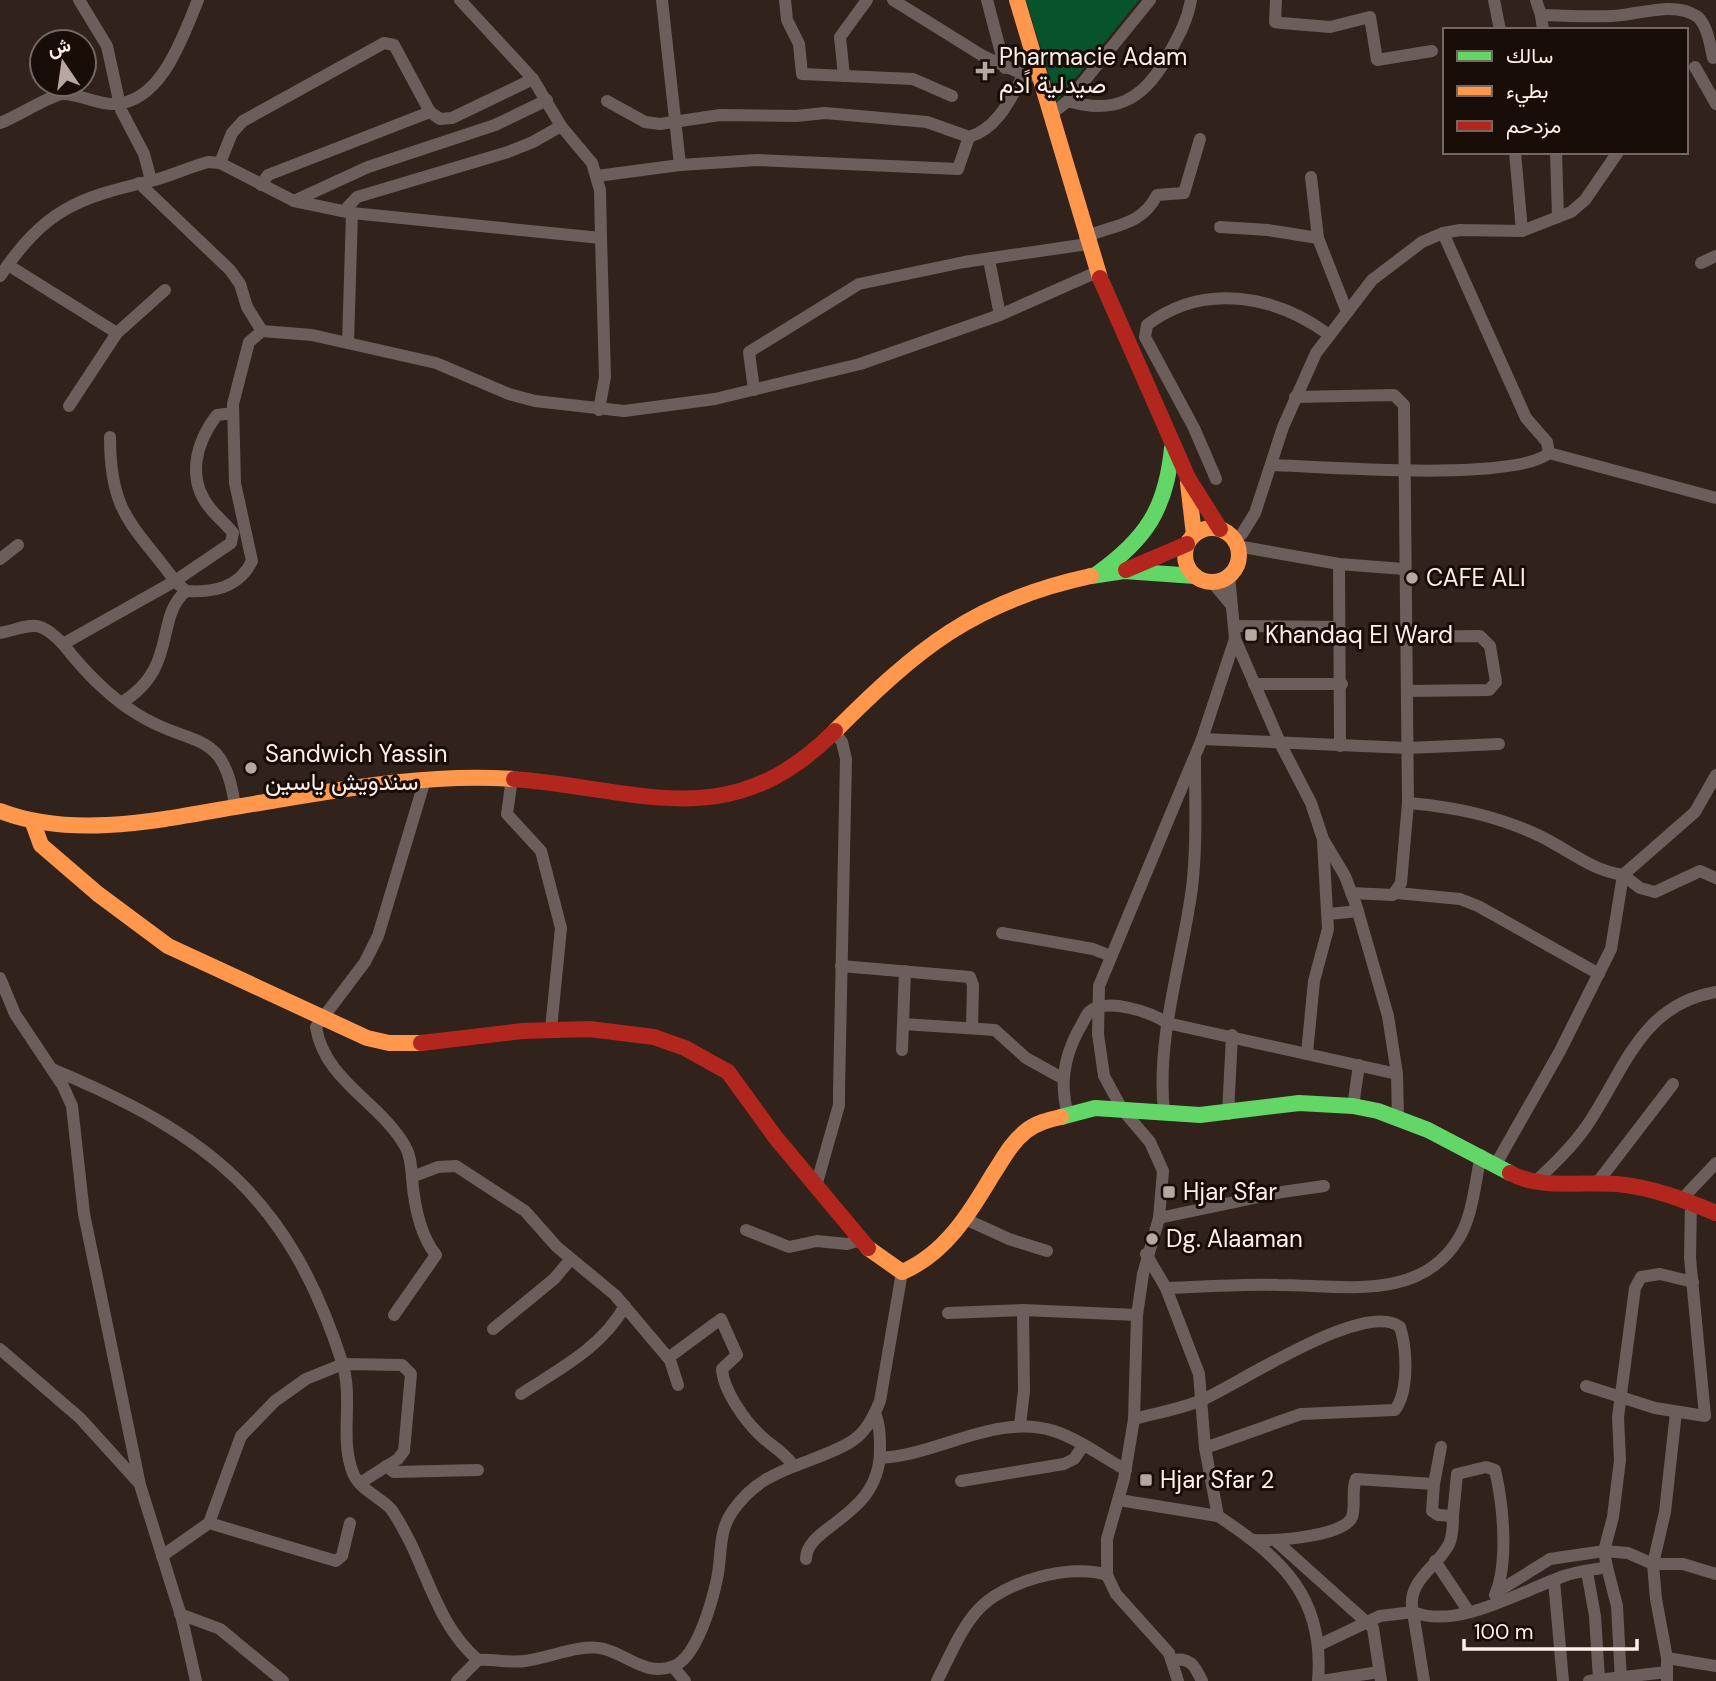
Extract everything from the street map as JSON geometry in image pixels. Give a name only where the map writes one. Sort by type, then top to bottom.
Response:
[{"type":"street","points":[[79,0],[110,54],[119,104],[144,154],[145,182],[230,270],[240,284],[247,307],[262,331]]},
{"type":"street","points":[[0,123],[22,115],[60,94],[119,104],[141,95],[160,77],[198,0]]},
{"type":"street","points":[[460,0],[533,79],[561,126],[592,163],[597,176],[605,377],[599,410]]},
{"type":"street","points":[[662,0],[680,164]]},
{"type":"street","points":[[785,0],[788,23],[799,44],[802,74],[913,79],[952,96]]},
{"type":"street","points":[[844,76],[840,37],[867,0]]},
{"type":"street","points":[[893,0],[1006,68],[1032,77]]},
{"type":"street","points":[[987,0],[1006,68]]},
{"type":"street","points":[[1017,0],[1032,77],[1050,115],[1097,272],[1188,478],[1230,538],[1238,562],[1229,576],[1212,582]]},
{"type":"street","points":[[1050,115],[1068,102],[1150,0]]},
{"type":"street","points":[[1068,102],[1092,108],[1110,107],[1150,85],[1179,40],[1191,0]]},
{"type":"street","points":[[1276,0],[1276,22],[1330,27],[1370,17],[1377,60],[1432,51]]},
{"type":"street","points":[[1494,0],[1500,28]]},
{"type":"street","points":[[1536,0],[1543,28]]},
{"type":"street","points":[[1642,11],[1655,0]]},
{"type":"street","points":[[1541,15],[1581,18],[1622,16],[1677,8],[1698,18],[1705,28],[1715,58],[1691,70],[1716,104]]},
{"type":"street","points":[[220,163],[232,133],[243,121],[388,43],[394,45],[430,112],[439,119],[452,118],[533,79]]},
{"type":"street","points":[[597,176],[680,164],[757,160],[958,169],[969,137],[992,123],[1032,77]]},
{"type":"street","points":[[294,201],[368,167],[495,125],[547,100]]},
{"type":"street","points":[[607,101],[645,122],[675,122],[720,115],[796,116],[825,113],[927,122],[969,137]]},
{"type":"street","points":[[261,185],[268,175],[430,112]]},
{"type":"street","points":[[348,343],[348,212],[357,197],[508,152],[561,126]]},
{"type":"street","points":[[754,390],[749,352],[841,294],[874,279],[1087,240],[1138,219],[1148,213],[1157,195],[1184,193],[1200,139]]},
{"type":"street","points":[[1515,154],[1522,231]]},
{"type":"street","points":[[1556,154],[1558,217]]},
{"type":"street","points":[[1230,538],[1242,534],[1249,525],[1295,397],[1328,334],[1372,280],[1422,242],[1443,233],[1460,230],[1522,231],[1571,212],[1585,200],[1617,154]]},
{"type":"street","points":[[0,276],[31,235],[68,207],[103,191],[145,182],[198,165],[220,163],[294,201],[348,212],[601,238]]},
{"type":"street","points":[[1311,177],[1318,238],[1347,312]]},
{"type":"street","points":[[1220,227],[1268,230],[1318,238]]},
{"type":"street","points":[[1443,233],[1525,418],[1547,442],[1549,453]]},
{"type":"street","points":[[1701,263],[1716,256]]},
{"type":"street","points":[[989,260],[1000,315]]},
{"type":"street","points":[[8,265],[117,333]]},
{"type":"street","points":[[110,437],[111,480],[120,505],[175,581],[186,591],[216,591],[228,587],[248,570],[252,561],[235,483],[233,413],[249,342],[262,331],[295,333],[436,363],[509,394],[599,410],[681,405],[860,364],[1000,315],[1097,272]]},
{"type":"street","points":[[69,406],[117,333],[165,290]]},
{"type":"street","points":[[1216,479],[1202,446],[1145,337],[1147,325],[1186,304],[1208,297],[1238,299],[1279,307],[1310,321],[1328,334]]},
{"type":"street","points":[[1139,368],[1157,360]]},
{"type":"street","points":[[1295,397],[1398,397],[1404,405],[1408,803],[1401,883],[1397,893]]},
{"type":"street","points":[[233,413],[217,415],[208,427],[200,441],[195,476],[209,508],[233,533],[233,540]]},
{"type":"street","points":[[1093,576],[1121,555],[1156,520],[1171,477],[1172,442]]},
{"type":"street","points":[[1272,465],[1404,472],[1512,465],[1541,459],[1549,453]]},
{"type":"street","points":[[1549,453],[1716,498]]},
{"type":"street","points":[[1188,478],[1191,540],[1186,561],[1195,576]]},
{"type":"street","points":[[1123,571],[1211,528],[1230,538],[1339,564],[1404,569]]},
{"type":"street","points":[[233,540],[251,549]]},
{"type":"street","points":[[63,644],[175,581],[233,540]]},
{"type":"street","points":[[0,559],[18,545]]},
{"type":"street","points":[[1339,564],[1342,684],[1340,746]]},
{"type":"street","points":[[0,811],[33,823],[107,823],[425,780],[467,777],[512,778],[654,800],[718,797],[771,781],[834,731],[916,654],[966,617],[1016,594],[1123,571],[1195,576],[1212,582],[1233,607]]},
{"type":"street","points":[[1229,576],[1236,633],[1254,684],[1280,745],[1311,803],[1323,839],[1351,893],[1380,978],[1397,1074],[1398,1119]]},
{"type":"street","points":[[121,703],[148,682],[162,656],[173,609],[186,591]]},
{"type":"street","points":[[0,633],[25,624],[36,624],[49,630],[83,670],[121,703],[167,730],[202,741],[216,751],[231,777],[234,806]]},
{"type":"street","points":[[1236,633],[1339,627]]},
{"type":"street","points":[[1178,1681],[1173,1660],[1116,1594],[1107,1575],[1107,1539],[1126,1470],[1134,1419],[1137,1315],[1146,1254],[1159,1218],[1163,1171],[1150,1142],[1122,1109],[1104,1076],[1098,1007],[1099,986],[1202,739],[1236,633]]},
{"type":"street","points":[[1406,637],[1480,636],[1490,646],[1496,682],[1489,690],[1408,691]]},
{"type":"street","points":[[1254,684],[1342,684]]},
{"type":"street","points":[[816,1186],[839,1105],[846,758],[842,742],[834,731]]},
{"type":"street","points":[[1202,739],[1280,745],[1408,748],[1499,744]]},
{"type":"street","points":[[1164,1112],[1161,1083],[1167,1023],[1195,857],[1195,755]]},
{"type":"street","points":[[1496,1164],[1560,1051],[1611,949],[1623,875],[1695,812],[1716,775]]},
{"type":"street","points":[[512,778],[508,814],[541,851],[561,928],[551,1029]]},
{"type":"street","points":[[394,1315],[436,1255],[423,1230],[408,1150],[391,1125],[331,1066],[317,1037],[316,1027],[321,1016],[343,993],[378,936],[425,780]]},
{"type":"street","points":[[1408,803],[1445,806],[1493,816],[1554,843],[1590,866],[1623,875],[1640,888],[1655,892],[1700,870],[1716,878]]},
{"type":"street","points":[[33,823],[41,845],[108,901],[168,946],[367,1038],[389,1044],[595,1027],[671,1044],[716,1063],[738,1083],[783,1150],[861,1240],[884,1263],[902,1272],[912,1269],[935,1252],[963,1218],[1013,1143],[1027,1130],[1041,1122],[1095,1108],[1228,1114],[1299,1103],[1353,1106],[1398,1119],[1481,1156],[1512,1176],[1535,1183],[1597,1183],[1639,1187],[1716,1213]]},
{"type":"street","points":[[1307,1053],[1314,981],[1329,914],[1323,839]]},
{"type":"street","points":[[1351,893],[1397,893],[1460,899],[1478,906],[1599,974]]},
{"type":"street","points":[[1329,914],[1358,911]]},
{"type":"street","points":[[1002,933],[1093,949],[1111,956]]},
{"type":"street","points":[[841,966],[970,976],[974,985],[972,1028]]},
{"type":"street","points":[[902,1050],[905,971]]},
{"type":"street","points":[[0,978],[15,1014],[70,1098],[75,1118],[84,1214],[140,1485],[180,1614],[196,1681]]},
{"type":"street","points":[[1535,1183],[1576,1141],[1654,1020],[1683,1001],[1715,995]]},
{"type":"street","points":[[1068,1116],[1062,1078],[1068,1050],[1088,1013],[1098,1007],[1152,1013],[1167,1023],[1232,1035],[1397,1074]]},
{"type":"street","points":[[903,1024],[999,1032],[1026,1058],[1062,1078]]},
{"type":"street","points":[[1228,1114],[1232,1035]]},
{"type":"street","points":[[1353,1106],[1359,1065]]},
{"type":"street","points":[[52,1069],[120,1098],[172,1127],[211,1156],[269,1211],[306,1270],[343,1364],[349,1458],[354,1477],[395,1516],[447,1624],[458,1643],[478,1660],[524,1661],[593,1648],[605,1649],[638,1665],[661,1669],[673,1667],[689,1656],[718,1577],[722,1537],[730,1513],[766,1479],[792,1464],[849,1443],[863,1432],[875,1413],[880,1401],[902,1272]]},
{"type":"street","points":[[1597,1183],[1672,1084]]},
{"type":"street","points":[[1166,1287],[1279,1285],[1343,1289],[1399,1284],[1413,1279],[1438,1262],[1460,1237],[1481,1156]]},
{"type":"street","points":[[1586,1386],[1676,1412],[1701,1417],[1706,1414],[1686,1201],[1716,1163]]},
{"type":"street","points":[[412,1177],[438,1167],[456,1166],[525,1211],[571,1258],[608,1287],[625,1306],[668,1358],[678,1385]]},
{"type":"street","points":[[1159,1218],[1282,1192],[1324,1186]]},
{"type":"street","points":[[963,1218],[1009,1239],[1047,1251]]},
{"type":"street","points":[[746,1230],[789,1247],[817,1241],[847,1244],[861,1240]]},
{"type":"street","points":[[1146,1254],[1166,1287],[1199,1374],[1205,1448],[1218,1516]]},
{"type":"street","points":[[493,1329],[554,1279],[571,1258]]},
{"type":"street","points":[[1621,1678],[1617,1606],[1604,1551],[1613,1517],[1620,1460],[1620,1395],[1638,1280],[1647,1274],[1660,1273],[1693,1283]]},
{"type":"street","points":[[521,1394],[582,1356],[604,1336],[625,1306]]},
{"type":"street","points":[[948,1313],[1023,1310],[1137,1315]]},
{"type":"street","points":[[1020,1425],[1024,1391],[1023,1310]]},
{"type":"street","points":[[668,1358],[721,1319],[737,1354],[722,1370],[723,1380],[755,1429],[779,1448],[792,1464]]},
{"type":"street","points":[[1134,1419],[1200,1401],[1348,1326],[1388,1321],[1401,1327],[1404,1372],[1399,1404],[1395,1410],[1334,1410],[1301,1414],[1205,1448]]},
{"type":"street","points":[[0,1349],[88,1426],[140,1485]]},
{"type":"street","points":[[162,1556],[208,1523],[235,1448],[248,1426],[293,1387],[343,1364],[402,1365],[411,1374],[404,1451],[360,1483]]},
{"type":"street","points":[[1587,1572],[1595,1616],[1594,1680],[1667,1676],[1667,1658],[1653,1564],[1665,1512],[1676,1412]]},
{"type":"street","points":[[806,1559],[810,1544],[863,1501],[874,1483],[880,1458],[875,1413]]},
{"type":"street","points":[[880,1458],[904,1457],[1001,1427],[1020,1425],[1056,1431],[1126,1470]]},
{"type":"street","points":[[961,1481],[1064,1464],[1074,1459],[1083,1446]]},
{"type":"street","points":[[1441,1447],[1432,1511],[1438,1515],[1453,1516]]},
{"type":"street","points":[[386,1466],[394,1472],[478,1470]]},
{"type":"street","points":[[1424,1681],[1411,1602],[1426,1569],[1450,1542],[1457,1474],[1493,1468],[1503,1522],[1501,1581],[1491,1604]]},
{"type":"street","points":[[1254,1540],[1276,1541],[1334,1530],[1347,1524],[1352,1515],[1356,1479],[1434,1484]]},
{"type":"street","points":[[1119,1500],[1218,1516],[1254,1540],[1303,1594],[1310,1608],[1319,1645],[1320,1681],[1380,1676],[1375,1634],[1370,1623],[1301,1566],[1276,1541]]},
{"type":"street","points":[[208,1523],[336,1561],[342,1556],[350,1522]]},
{"type":"street","points":[[1497,1592],[1550,1559],[1604,1551],[1629,1553],[1653,1564],[1683,1564],[1716,1574]]},
{"type":"street","points":[[1435,1561],[1469,1612]]},
{"type":"street","points":[[1319,1645],[1381,1616],[1413,1612],[1431,1617],[1469,1612],[1554,1581],[1607,1567]]},
{"type":"street","points":[[937,1681],[976,1611],[994,1597],[1063,1571],[1085,1570],[1107,1575]]},
{"type":"street","points":[[1554,1581],[1563,1681]]},
{"type":"street","points":[[180,1614],[220,1629],[283,1681]]},
{"type":"street","points":[[1173,1660],[1184,1658],[1190,1662],[1202,1681]]},
{"type":"street","points":[[1667,1658],[1716,1666]]},
{"type":"street","points":[[457,1681],[478,1660]]},
{"type":"street","points":[[673,1667],[685,1681]]},
{"type":"green space","points":[[1026,0],[1139,0],[1057,101]]},
{"type":"traffic: fast","points":[[1097,574],[1129,548],[1151,521],[1165,488],[1172,448]]},
{"type":"traffic: fast","points":[[1091,576],[1124,571],[1195,576]]},
{"type":"traffic: fast","points":[[1061,1117],[1095,1108],[1200,1115],[1299,1103],[1353,1106],[1378,1111],[1428,1130],[1510,1173]]},
{"type":"traffic: slow","points":[[1017,0],[1100,278]]},
{"type":"traffic: slow","points":[[1188,483],[1194,535]]},
{"type":"traffic: slow","points":[[1212,528],[1231,536],[1239,555],[1231,574],[1212,582],[1193,574],[1185,555],[1193,536],[1212,528]]},
{"type":"traffic: slow","points":[[835,731],[893,676],[950,632],[1013,599],[1091,576]]},
{"type":"traffic: slow","points":[[0,811],[63,825],[129,824],[322,792],[418,780],[514,779]]},
{"type":"traffic: slow","points":[[33,823],[41,845],[98,894],[168,946],[367,1038],[389,1043],[421,1043]]},
{"type":"traffic: slow","points":[[868,1248],[902,1272],[931,1255],[955,1231],[1008,1151],[1021,1136],[1038,1124],[1061,1117]]},
{"type":"traffic: jam","points":[[1100,278],[1188,478],[1220,529]]},
{"type":"traffic: jam","points":[[1126,570],[1187,544]]},
{"type":"traffic: jam","points":[[514,779],[644,796],[683,798],[721,795],[758,785],[796,764],[835,731]]},
{"type":"traffic: jam","points":[[421,1043],[523,1031],[589,1029],[654,1037],[685,1048],[728,1072],[776,1138],[868,1248]]},
{"type":"traffic: jam","points":[[1510,1173],[1549,1183],[1617,1184],[1642,1188],[1716,1213]]},
{"type":"place","name":"Pharmacie Adam صيدلية اًدم","points":[[985,71]]},
{"type":"place","name":"CAFE ALI","points":[[1412,578]]},
{"type":"place","name":"Khandaq El Ward","points":[[1251,635]]},
{"type":"place","name":"Sandwich Yassin سندويش ياسين","points":[[251,768]]},
{"type":"place","name":"Hjar Sfar","points":[[1169,1192]]},
{"type":"place","name":"Dg. Alaaman","points":[[1152,1239]]},
{"type":"place","name":"Hjar Sfar 2","points":[[1146,1480]]}]
